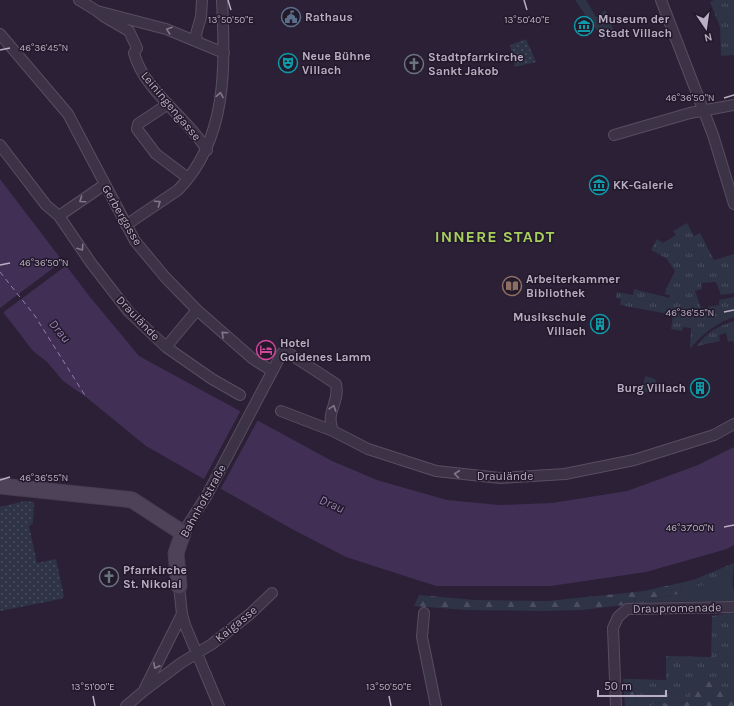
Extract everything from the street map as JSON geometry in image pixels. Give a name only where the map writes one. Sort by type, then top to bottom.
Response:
[{"type":"street","points":[[79,0],[97,11],[166,29],[224,53]]},
{"type":"street","points":[[198,41],[196,34],[201,17],[202,0]]},
{"type":"street","points":[[126,225],[178,190],[207,150],[214,126],[224,78],[222,0]]},
{"type":"street","points":[[661,0],[713,135],[734,204]]},
{"type":"street","name":"Leiningengasse","points":[[97,11],[129,31],[137,48],[134,53],[136,61],[148,80],[200,139],[207,150]]},
{"type":"street","name":"Gerbergasse","points":[[1,37],[68,114],[104,185],[135,241],[197,310],[253,360],[272,371]]},
{"type":"street","points":[[168,104],[138,124],[137,129],[156,154],[188,178]]},
{"type":"street","points":[[614,135],[704,111],[734,105]]},
{"type":"street","name":"Draulände","points":[[0,145],[46,205],[59,216],[91,263],[129,312],[166,347],[212,379],[240,395]]},
{"type":"street","points":[[59,216],[104,185]]},
{"type":"street","points":[[166,347],[197,310]]},
{"type":"street","name":"Bahnhofstraße","points":[[219,706],[182,614],[176,553],[183,533],[207,495],[256,405],[282,353],[285,352],[336,384],[338,393],[329,421],[333,431]]},
{"type":"street","name":"Draulände","points":[[281,411],[333,431],[368,449],[436,471],[500,478],[565,474],[652,454],[714,435],[734,424]]},
{"type":"street","points":[[0,486],[126,498],[132,500],[183,533]]},
{"type":"street","name":"Kaigasse","points":[[126,706],[145,690],[250,614],[272,593]]},
{"type":"street","name":"Draupromenade","points":[[616,706],[613,628],[618,617],[627,609],[734,607]]},
{"type":"street","points":[[145,690],[182,614]]},
{"type":"street","points":[[424,614],[422,637],[436,706]]},
{"type":"green space","points":[[575,0],[586,0],[596,17],[605,10],[616,35],[602,40],[589,17],[587,18]]},
{"type":"green space","points":[[714,0],[734,0],[734,55],[721,56],[720,27],[710,2]]},
{"type":"green space","points":[[526,39],[536,62],[515,67],[510,45]]},
{"type":"green space","points":[[687,223],[694,236],[700,233],[714,260],[734,254],[734,293],[721,295],[716,282],[701,283],[702,289],[695,291],[701,308],[719,305],[719,300],[734,297],[734,317],[709,330],[690,349],[691,328],[683,327],[682,331],[671,329],[673,315],[620,305],[621,299],[616,298],[617,292],[633,295],[634,289],[669,298],[670,295],[665,294],[666,289],[675,271],[666,258],[651,250],[657,239],[663,243],[676,235],[673,231]]},
{"type":"green space","points":[[734,321],[734,346],[733,341],[728,342],[726,333],[719,335],[720,341],[697,346],[704,337],[713,330]]},
{"type":"green space","points":[[645,376],[655,379],[658,385],[650,391],[642,393]]},
{"type":"green space","points":[[25,501],[34,502],[33,523],[29,526],[37,563],[56,559],[64,596],[61,599],[0,611],[0,507]]},
{"type":"green space","points":[[734,563],[732,586],[734,589],[734,601],[679,594],[681,591],[680,583],[693,580]]},
{"type":"green space","points":[[732,578],[734,601],[649,602],[650,599],[679,594],[681,591]]},
{"type":"green space","points":[[680,583],[681,591],[679,594],[650,599],[649,602],[582,610],[467,610],[414,606],[419,595],[475,600],[548,601],[644,591]]},
{"type":"green space","points":[[729,613],[734,614],[734,691],[718,690],[708,678],[689,701],[672,704],[656,702],[651,706],[637,706],[633,679],[666,680],[666,656],[711,657],[712,616]]},
{"type":"green space","points":[[708,678],[718,689],[734,691],[734,706],[651,706],[656,702],[672,704],[689,701],[697,679]]},
{"type":"green space","points":[[623,679],[633,679],[637,706],[625,706]]},
{"type":"water","name":"Drau","points":[[0,179],[90,297],[139,356],[332,461],[377,480],[447,500],[499,505],[552,503],[627,491],[698,465],[734,447],[734,545],[727,549],[646,572],[551,586],[436,586],[346,557],[290,528],[146,446],[86,397],[63,381],[47,362],[33,351],[0,308]]},
{"type":"pier","points":[[64,260],[67,265],[1,314],[0,308]]},
{"type":"pier","points":[[242,408],[259,418],[220,490],[203,481]]},
{"type":"ferry route","points":[[0,272],[35,316],[86,397]]},
{"type":"place","name":"Rathaus","points":[[291,17]]},
{"type":"place","name":"Museum der Stadt Villach","points":[[584,26]]},
{"type":"place","name":"Neue Bühne Villach","points":[[288,63]]},
{"type":"place","name":"Stadtpfarrkirche Sankt Jakob","points":[[414,64]]},
{"type":"place","name":"KK-Galerie","points":[[599,185]]},
{"type":"place","name":"Arbeiterkammer Bibliothek","points":[[512,286]]},
{"type":"place","name":"Musikschule Villach","points":[[600,324]]},
{"type":"place","name":"Hotel Goldenes Lamm","points":[[266,350]]},
{"type":"place","name":"Burg Villach","points":[[700,388]]},
{"type":"place","name":"Pfarrkirche St. Nikolai","points":[[109,577]]},
{"type":"district","name":"INNERE STADT","points":[[495,236]]}]
